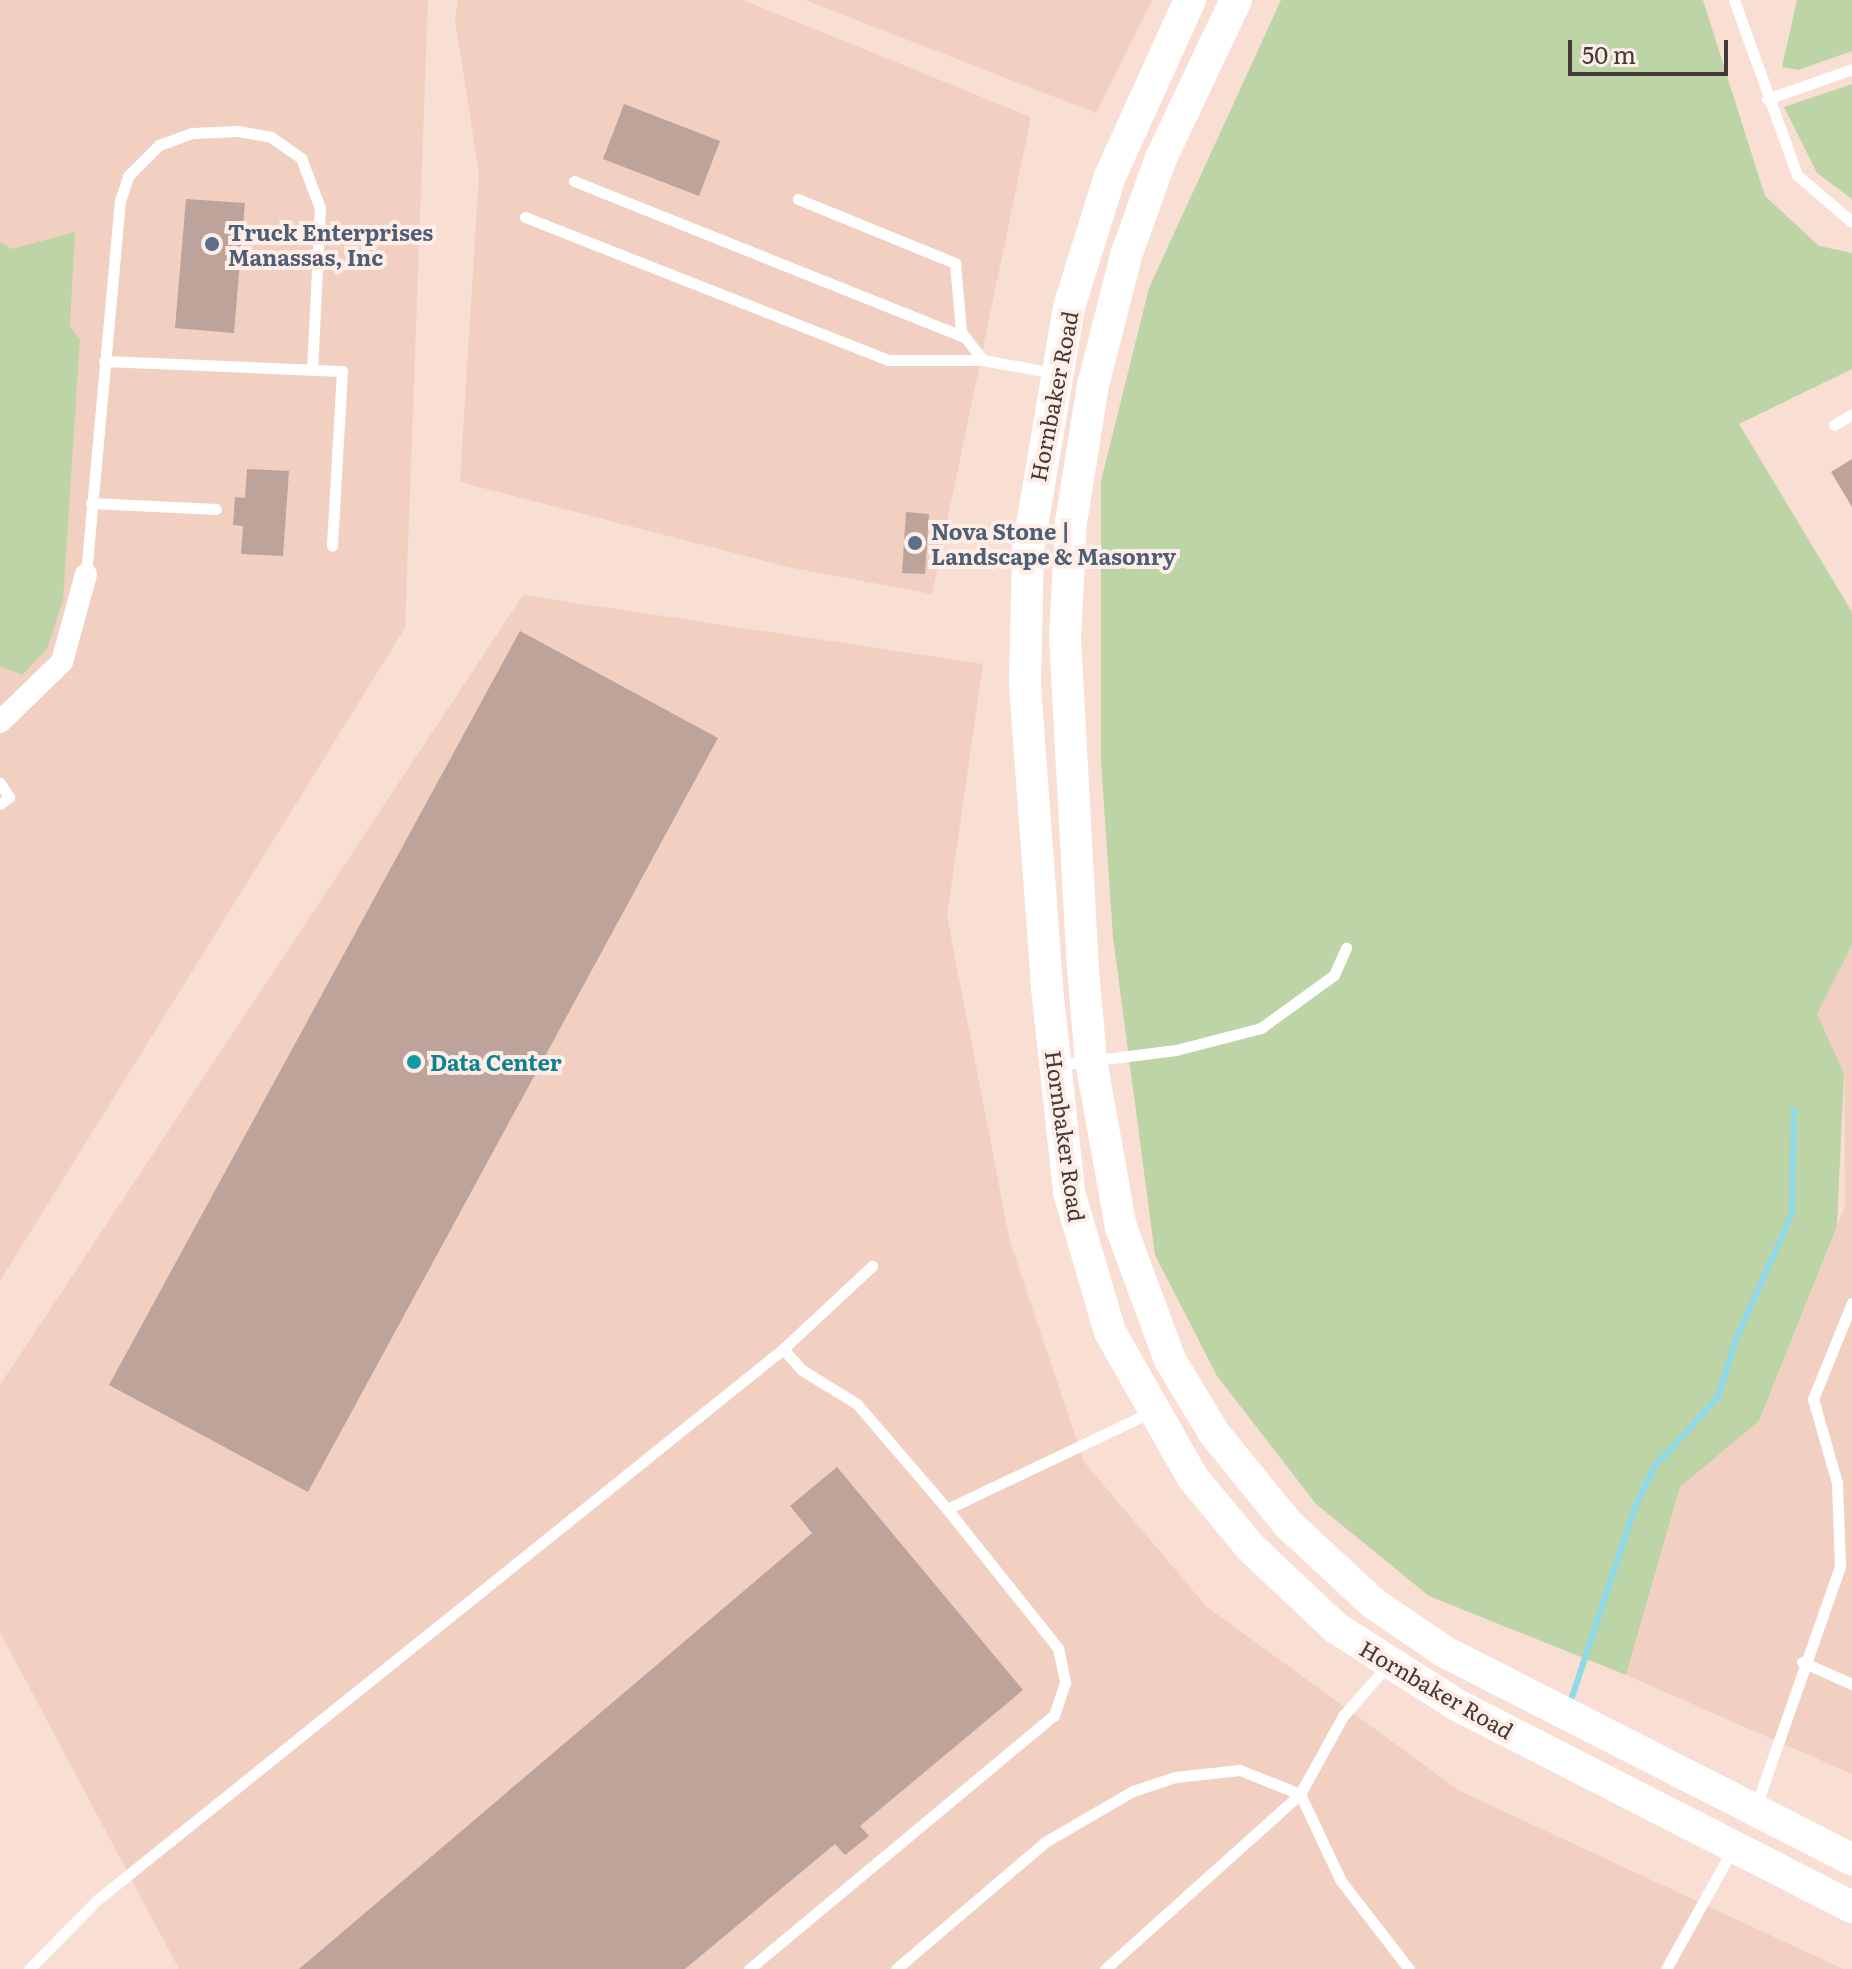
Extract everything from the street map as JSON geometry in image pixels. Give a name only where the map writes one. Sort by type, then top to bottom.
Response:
[{"type":"main road","name":"Hornbaker Road","points":[[1190,0],[1110,176],[1054,373],[1028,550],[1025,686],[1055,1065],[1069,1192],[1087,1264],[1110,1332],[1151,1412],[1193,1478],[1250,1547],[1336,1628],[1387,1665],[1852,1907]]},
{"type":"main road","name":"Hornbaker Road","points":[[1236,0],[1161,158],[1126,256],[1093,385],[1075,494],[1065,638],[1091,1061],[1121,1227],[1170,1360],[1235,1464],[1288,1524],[1373,1603],[1445,1652],[1852,1859]]},
{"type":"main road","points":[[1733,1847],[1755,1809]]},
{"type":"street","points":[[0,722],[62,662],[86,574]]},
{"type":"lane","points":[[1734,0],[1767,99],[1797,175],[1852,222]]},
{"type":"lane","points":[[1767,99],[1852,69]]},
{"type":"lane","points":[[86,574],[104,361],[128,176],[159,145],[220,130],[283,142],[316,185],[320,208],[312,370]]},
{"type":"lane","points":[[574,181],[966,338]]},
{"type":"lane","points":[[798,199],[955,263],[966,338],[983,360]]},
{"type":"lane","points":[[525,217],[888,360],[983,360],[1054,373]]},
{"type":"lane","points":[[104,361],[342,371],[332,546]]},
{"type":"lane","points":[[1834,425],[1852,414]]},
{"type":"lane","points":[[91,503],[216,509]]},
{"type":"lane","points":[[0,783],[9,797],[0,804]]},
{"type":"lane","points":[[1055,1065],[1176,1050],[1261,1028],[1334,975],[1346,948]]},
{"type":"lane","points":[[29,1969],[97,1900],[783,1349],[872,1266]]},
{"type":"lane","points":[[1755,1809],[1802,1662],[1840,1566],[1837,1483],[1813,1399],[1852,1303]]},
{"type":"lane","points":[[749,1969],[1054,1715],[1065,1682],[1058,1648],[947,1509],[857,1404],[802,1370],[783,1349]]},
{"type":"lane","points":[[947,1509],[1151,1412]]},
{"type":"lane","points":[[1802,1662],[1852,1684]]},
{"type":"lane","points":[[1105,1969],[1300,1794],[1343,1716],[1387,1665]]},
{"type":"lane","points":[[896,1969],[1045,1842],[1133,1791],[1175,1777],[1240,1770],[1300,1794],[1341,1881],[1409,1969]]},
{"type":"lane","points":[[1666,1969],[1733,1847]]},
{"type":"shaded area","points":[[0,0],[428,0],[405,628],[0,1281]]},
{"type":"shaded area","points":[[458,0],[743,0],[1031,117],[932,594],[788,567],[460,482],[479,173],[455,20]]},
{"type":"shaded area","points":[[805,0],[1152,0],[1096,113]]},
{"type":"shaded area","points":[[523,595],[983,664],[947,916],[1010,1242],[1084,1462],[1207,1607],[1460,1791],[1843,1969],[179,1969],[0,1632],[0,1385]]},
{"type":"shaded area","points":[[1852,945],[1852,1774],[1626,1675],[1680,1487],[1759,1421],[1845,1206],[1844,1073],[1817,1014]]},
{"type":"green space","points":[[1281,0],[1703,0],[1765,196],[1819,246],[1852,253],[1852,369],[1739,424],[1852,612],[1852,945],[1817,1014],[1844,1073],[1837,1226],[1759,1421],[1680,1487],[1626,1675],[1429,1596],[1316,1504],[1217,1376],[1155,1255],[1113,937],[1101,762],[1101,481],[1149,288]]},
{"type":"green space","points":[[1797,0],[1852,0],[1852,51],[1798,70],[1782,67]]},
{"type":"green space","points":[[1852,84],[1852,199],[1817,173],[1784,107]]},
{"type":"green space","points":[[75,232],[70,327],[80,339],[63,600],[47,649],[22,675],[0,666],[0,242],[12,249]]},
{"type":"building","points":[[624,104],[720,141],[699,196],[603,159]]},
{"type":"building","points":[[186,199],[245,203],[234,333],[175,328]]},
{"type":"building","points":[[1852,459],[1852,507],[1831,472]]},
{"type":"building","points":[[247,469],[289,471],[283,556],[241,554],[243,526],[233,525],[235,497],[245,498]]},
{"type":"building","points":[[906,512],[929,514],[925,574],[902,573]]},
{"type":"building","name":"Data Center","points":[[520,631],[718,738],[308,1492],[109,1385]]},
{"type":"building","points":[[837,1467],[1023,1690],[860,1826],[869,1836],[845,1855],[835,1844],[685,1969],[299,1969],[812,1533],[790,1506]]},
{"type":"waterway","points":[[1572,1697],[1636,1505],[1655,1466],[1718,1397],[1736,1339],[1792,1214],[1794,1110]]},
{"type":"place","name":"Truck Enterprises Manassas, Inc","points":[[212,244]]},
{"type":"place","name":"Nova Stone | Landscape & Masonry","points":[[915,543]]},
{"type":"place","name":"Data Center","points":[[414,1062]]}]
